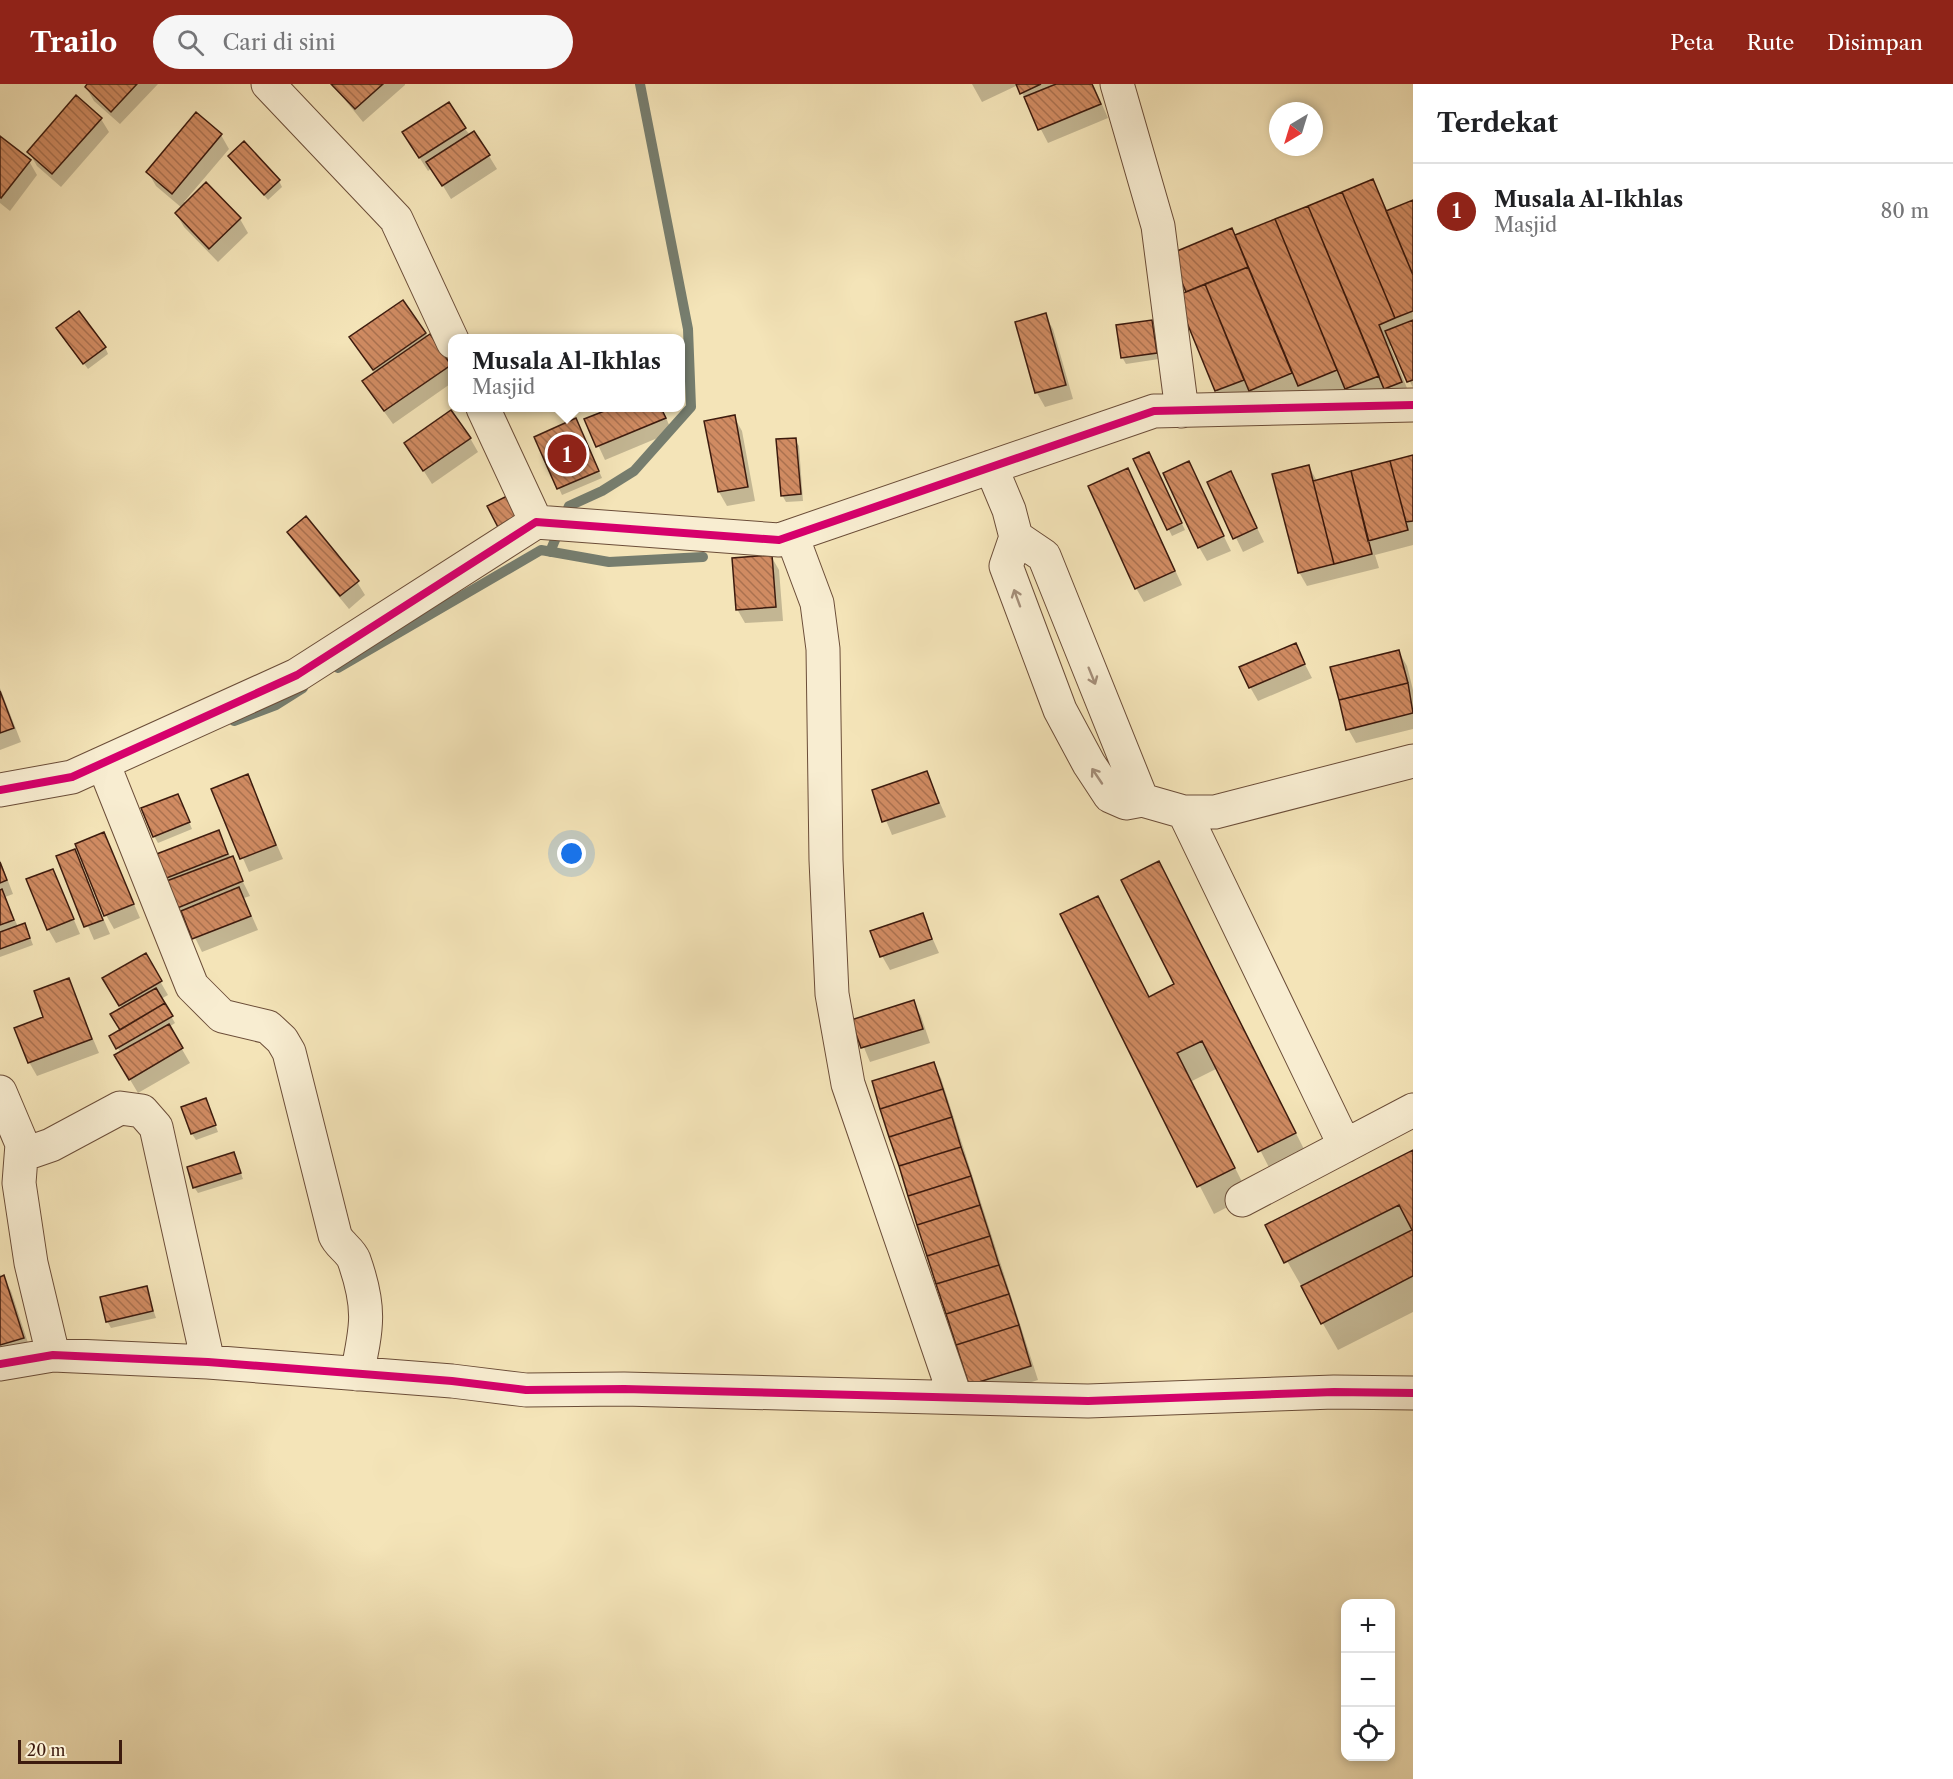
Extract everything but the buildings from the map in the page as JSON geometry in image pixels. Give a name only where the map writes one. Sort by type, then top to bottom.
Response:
[{"type":"street","points":[[268,84],[396,219],[449,334]]},
{"type":"street","points":[[1117,84],[1158,226],[1182,411]]},
{"type":"street","points":[[0,790],[72,777],[297,675],[536,522],[779,540],[1154,411],[1413,405]]},
{"type":"street","points":[[485,412],[536,522]]},
{"type":"street","points":[[991,467],[1009,510],[1016,537],[1006,566],[1034,646],[1060,710],[1089,764],[1110,796],[1126,803],[1142,800],[1184,812],[1215,812],[1413,761]]},
{"type":"street","points":[[792,536],[817,603],[823,649],[826,860],[832,994],[848,1084],[955,1396]]},
{"type":"street","points":[[1016,537],[1044,556],[1142,800]]},
{"type":"street","points":[[1034,646],[1074,630]]},
{"type":"street","points":[[103,763],[192,986],[222,1016],[268,1027],[282,1040],[289,1052],[335,1235],[338,1242],[353,1258],[364,1295],[367,1322],[357,1374]]},
{"type":"street","points":[[1184,812],[1345,1146]]},
{"type":"street","points":[[0,1092],[22,1144],[19,1183],[31,1263],[53,1354]]},
{"type":"street","points":[[22,1155],[51,1145],[120,1108],[142,1111],[150,1119],[156,1127],[208,1362]]},
{"type":"street","points":[[1242,1200],[1413,1110]]},
{"type":"street","points":[[0,1364],[53,1354],[208,1362],[452,1381],[526,1390],[624,1389],[1088,1401],[1334,1392],[1413,1393]]},
{"type":"waterway","points":[[550,552],[569,506],[602,491],[634,471],[691,407],[688,329],[640,84]]},
{"type":"waterway","points":[[338,668],[541,550],[609,562],[703,557]]},
{"type":"waterway","points":[[234,721],[276,705],[303,688]]},
{"type":"cycle path","points":[[0,790],[72,777],[297,675],[536,522],[779,540],[1154,411],[1413,405]]},
{"type":"cycle path","points":[[0,1364],[53,1355],[208,1362],[452,1381],[526,1390],[624,1389],[1088,1401],[1334,1392],[1413,1393]]},
{"type":"place","name":"Musala Al-Ikhlas","points":[[567,454]]}]
